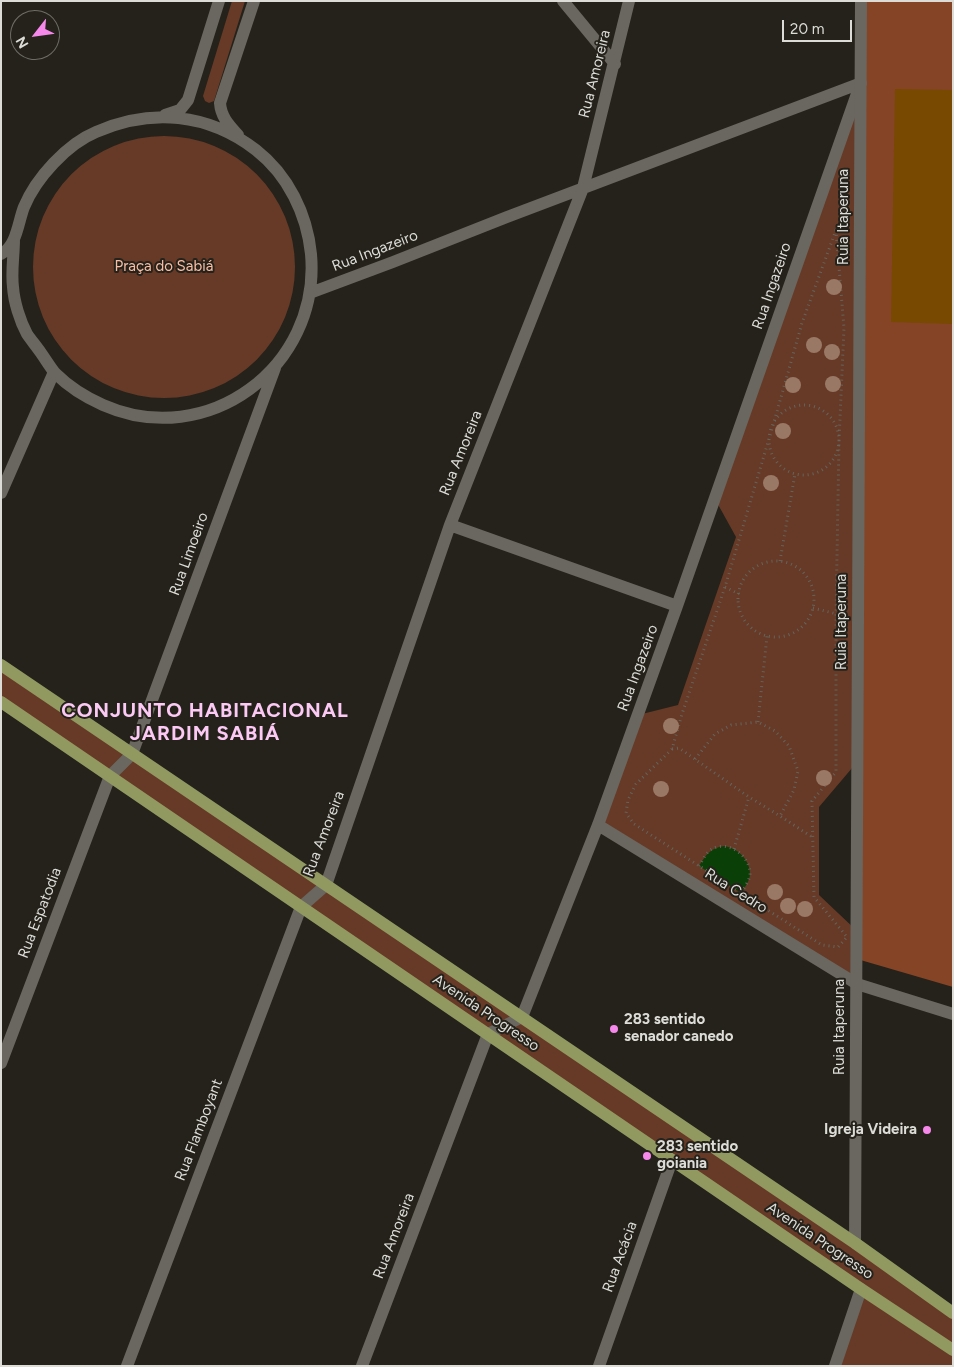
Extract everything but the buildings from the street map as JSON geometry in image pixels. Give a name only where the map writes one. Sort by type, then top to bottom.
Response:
[{"type":"main road","name":"Avenida Progresso","points":[[1,665],[856,1243],[953,1313]]},
{"type":"main road","name":"Avenida Progresso","points":[[1,702],[953,1350]]},
{"type":"street","points":[[160,116],[188,119],[213,126],[241,140],[258,152],[273,167],[291,192],[303,216],[310,242],[312,267],[310,293],[304,318],[293,341],[276,366],[245,394],[230,402],[208,411],[162,418],[117,411],[87,398],[54,372],[27,333],[17,308],[13,287],[14,239],[24,206],[41,176],[65,151],[94,132],[126,121],[160,116],[180,110],[188,100],[219,1]]},
{"type":"street","points":[[241,140],[226,121],[220,108],[220,102],[254,1]]},
{"type":"street","points":[[563,1],[615,64]]},
{"type":"street","name":"Rua Amoreira","points":[[301,906],[326,885],[450,525],[584,188],[629,1]]},
{"type":"street","name":"Ruia Itaperuna","points":[[856,1243],[861,1]]},
{"type":"street","name":"Rua Ingazeiro","points":[[310,293],[861,83]]},
{"type":"street","name":"Rua Ingazeiro","points":[[522,1017],[598,825],[861,83]]},
{"type":"street","points":[[1,254],[5,252],[14,239]]},
{"type":"street","name":"Rua Limoeiro","points":[[132,754],[276,366]]},
{"type":"street","points":[[1,493],[54,372]]},
{"type":"street","points":[[450,525],[677,606]]},
{"type":"street","points":[[110,776],[132,754]]},
{"type":"street","name":"Rua Espatodia","points":[[1,1063],[110,776]]},
{"type":"street","name":"Rua Cedro","points":[[598,825],[857,984],[953,1014]]},
{"type":"street","name":"Rua Flamboyant","points":[[127,1366],[301,906]]},
{"type":"street","points":[[488,1034],[522,1017]]},
{"type":"street","name":"Rua Amoreira","points":[[362,1366],[488,1034]]},
{"type":"street","name":"Rua Acácia","points":[[599,1366],[672,1160]]},
{"type":"street","points":[[835,1366],[861,1289]]},
{"type":"path","points":[[836,230],[844,328],[839,440],[836,772],[812,801],[812,837],[814,897],[847,937],[838,947],[822,945],[634,824],[626,813],[628,800],[636,784],[672,749],[725,587],[774,422],[802,323],[836,230]]},
{"type":"path","points":[[770,435],[773,454],[778,463],[795,474],[809,475],[820,471],[830,464],[836,455],[839,440],[837,427],[824,411],[813,406],[790,408],[774,422]]},
{"type":"path","points":[[780,562],[795,474]]},
{"type":"path","points":[[786,562],[799,569],[808,578],[813,590],[813,608],[803,626],[794,633],[780,637],[767,636],[756,631],[747,623],[741,613],[738,602],[739,594],[744,578],[752,569],[763,564],[786,562]]},
{"type":"path","points":[[725,587],[739,594]]},
{"type":"path","points":[[813,608],[858,620]]},
{"type":"path","points":[[758,722],[767,636]]},
{"type":"path","points":[[695,759],[715,734],[731,724],[758,722],[775,732],[789,746],[798,770],[794,790],[780,816]]},
{"type":"path","points":[[672,749],[679,748],[749,797],[812,837]]},
{"type":"path","points":[[734,849],[749,797]]},
{"type":"path","points":[[699,866],[706,853],[718,847],[724,846],[734,849],[744,857],[750,875],[741,893]]},
{"type":"green space","points":[[232,1],[245,1],[214,101],[209,103],[205,101],[203,96]]},
{"type":"green space","points":[[861,83],[858,761],[819,807],[819,895],[857,931],[857,984],[598,825],[638,715],[678,705],[736,537],[715,499]]},
{"type":"green space","name":"Praça do Sabiá","points":[[151,136],[177,136],[202,141],[226,151],[257,174],[280,205],[290,229],[295,254],[295,280],[290,305],[280,329],[257,360],[226,383],[202,393],[177,398],[151,398],[126,393],[102,383],[71,360],[48,329],[38,305],[33,280],[33,254],[38,229],[48,205],[71,174],[102,151],[126,141]]},
{"type":"green space","points":[[1,665],[953,1313],[953,1366],[835,1366],[861,1289],[1,702]]},
{"type":"shaded area","points":[[861,1],[953,1],[953,987],[857,959]]},
{"type":"shaded area","points":[[724,846],[738,852],[748,864],[750,877],[741,893],[699,866],[715,848]]},
{"type":"place","name":"283 sentido senador canedo","points":[[614,1029]]},
{"type":"place","name":"Igreja Videira","points":[[927,1130]]},
{"type":"place","name":"283 sentido goiania","points":[[647,1156]]},
{"type":"district","name":"CONJUNTO HABITACIONAL JARDIM SABIÁ","points":[[205,722]]}]
